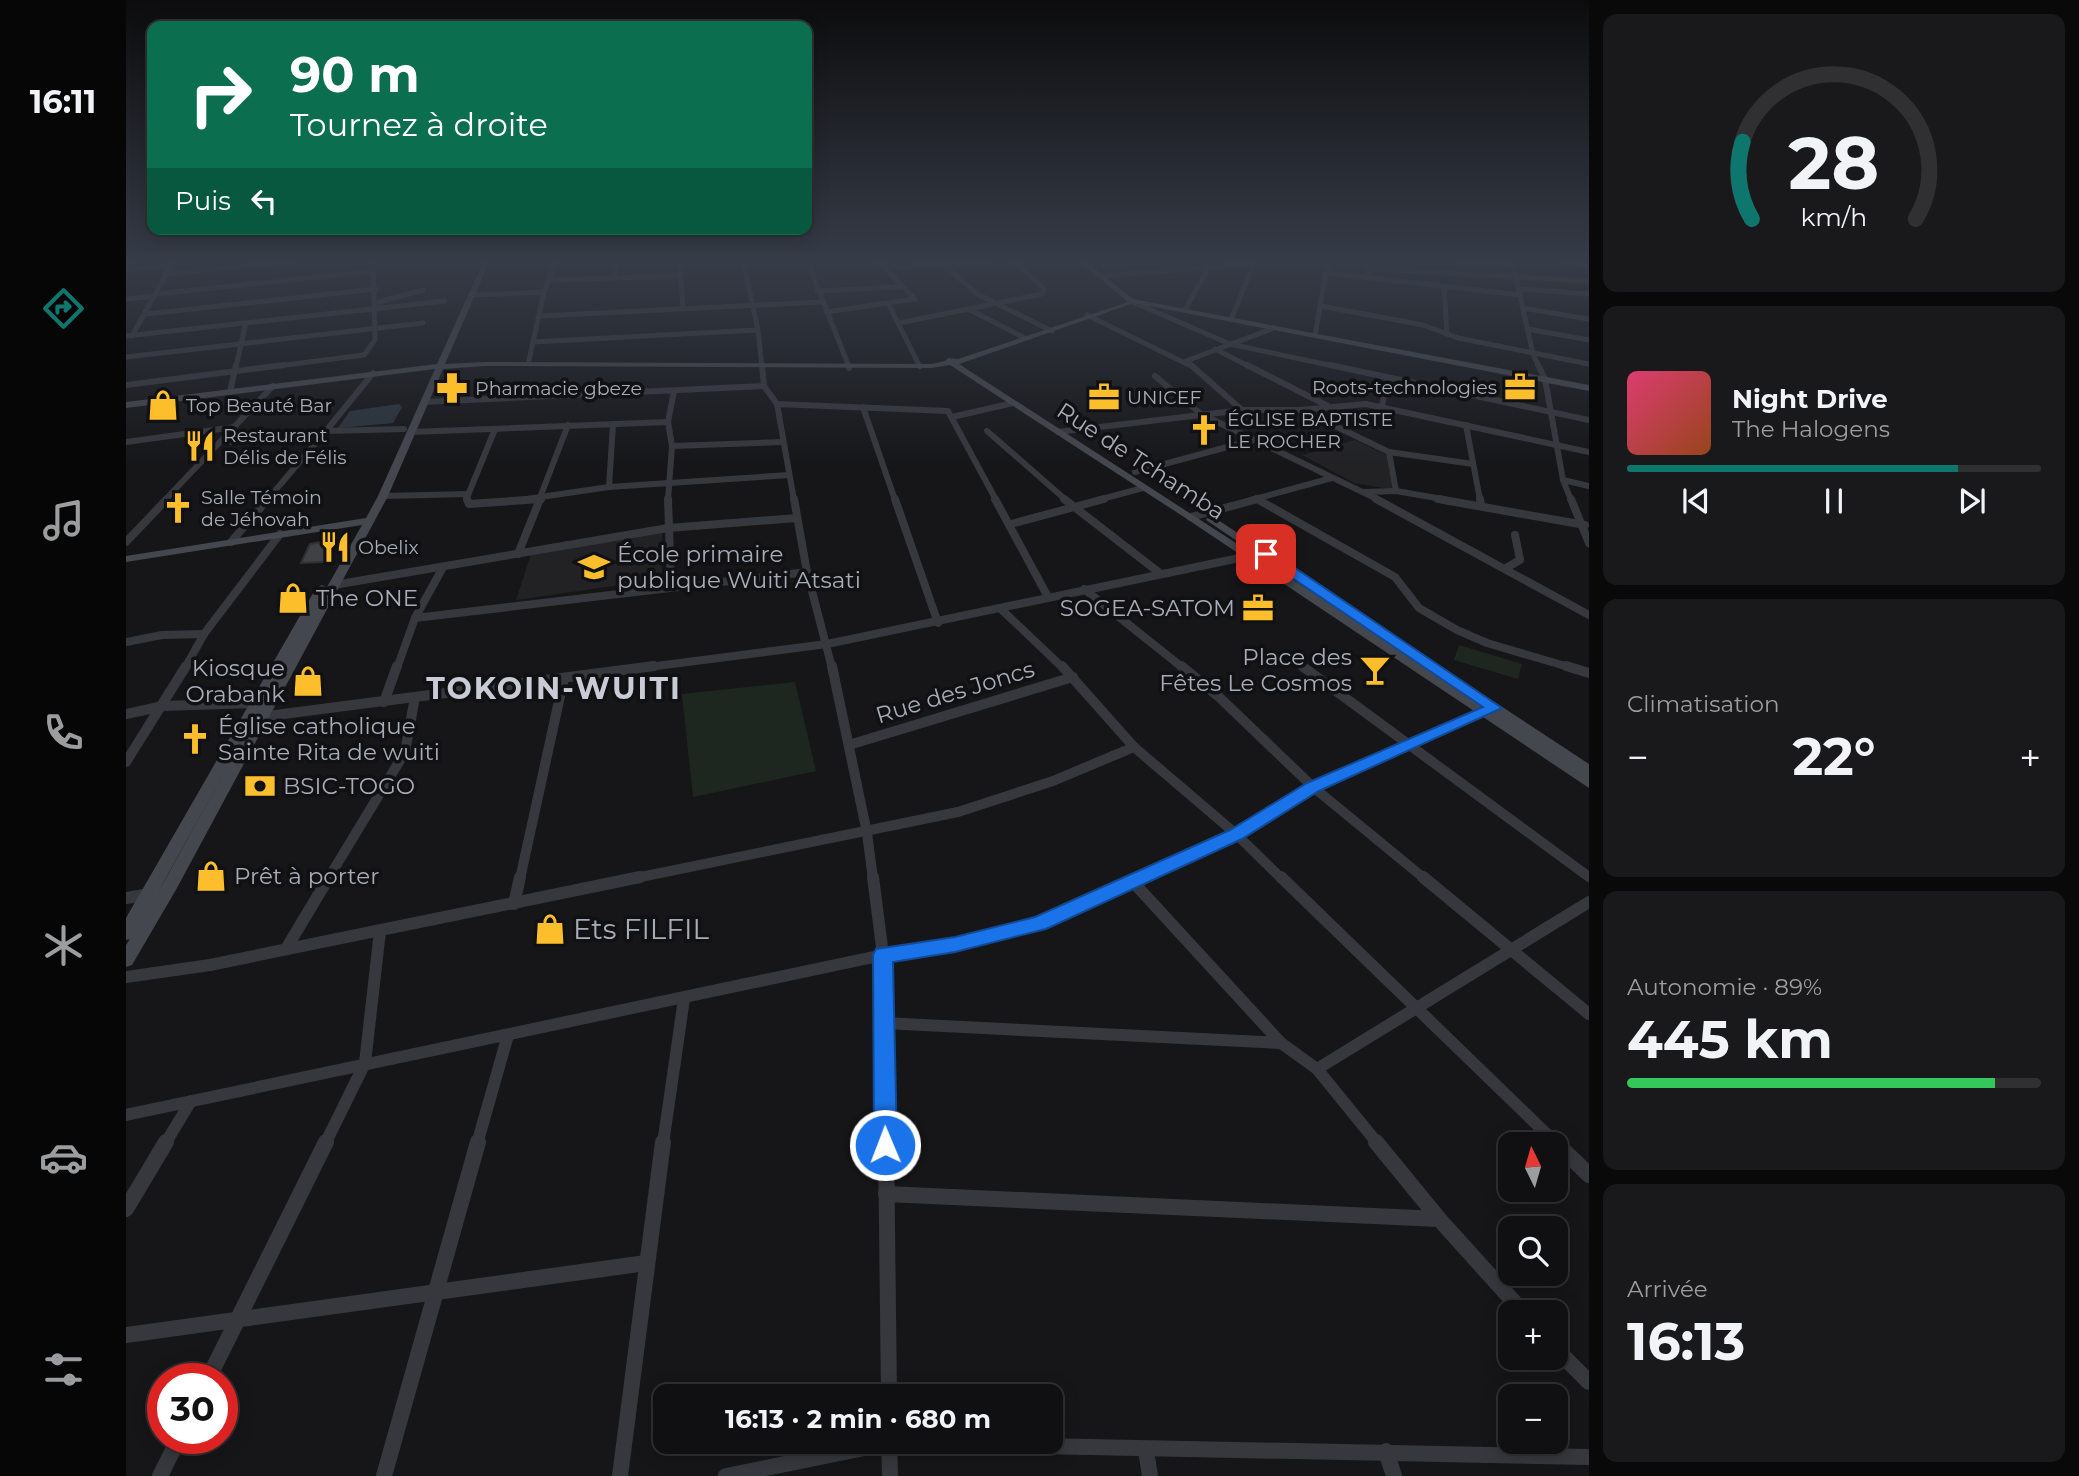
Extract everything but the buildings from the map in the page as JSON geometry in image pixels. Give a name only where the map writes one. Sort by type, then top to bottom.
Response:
[{"type":"main road","points":[[126,933],[151,894],[255,703],[361,525],[383,496],[408,431],[454,329]]},
{"type":"main road","points":[[126,960],[171,884],[334,585],[361,525],[424,402],[455,329]]},
{"type":"main road","points":[[921,365],[956,363],[1053,329]]},
{"type":"main road","points":[[1279,329],[1589,388]]},
{"type":"main road","points":[[438,364],[921,365],[956,363],[1023,337],[1050,330]]},
{"type":"main road","points":[[126,405],[438,364],[529,360],[762,365]]},
{"type":"main road","name":"Rue de Tchamba","points":[[956,363],[1143,488],[1589,771]]},
{"type":"main road","name":"Rue de Tchamba","points":[[956,363],[1072,430],[1204,515],[1489,710],[1589,783]]},
{"type":"main road","points":[[126,564],[361,525]]},
{"type":"main road","points":[[126,559],[278,537]]},
{"type":"street","points":[[129,336],[189,329]]},
{"type":"street","points":[[230,392],[244,329]]},
{"type":"street","points":[[126,357],[369,329]]},
{"type":"street","points":[[126,385],[364,355],[375,340],[376,329]]},
{"type":"street","points":[[529,360],[537,329]]},
{"type":"street","points":[[833,329],[848,366]]},
{"type":"street","points":[[903,329],[921,365]]},
{"type":"street","points":[[1007,329],[1023,337]]},
{"type":"street","points":[[1117,329],[1186,361],[1242,410]]},
{"type":"street","points":[[1194,329],[1230,344],[1589,420]]},
{"type":"street","points":[[1186,361],[1272,329]]},
{"type":"street","points":[[1315,336],[1316,329]]},
{"type":"street","points":[[1433,329],[1533,354],[1589,364]]},
{"type":"street","points":[[1447,329],[1447,334]]},
{"type":"street","points":[[533,342],[758,330],[764,386],[777,404],[807,572],[827,644],[867,833],[883,955],[889,1384]]},
{"type":"street","points":[[1589,341],[1528,330],[1533,354],[1545,379],[1554,444],[1563,480],[1586,525],[1589,543]]},
{"type":"street","points":[[1215,349],[1329,407]]},
{"type":"street","points":[[231,542],[373,373]]},
{"type":"street","points":[[1155,376],[1200,414],[1363,493],[1589,615]]},
{"type":"street","points":[[1382,406],[1387,379]]},
{"type":"street","points":[[126,542],[224,442],[273,386]]},
{"type":"street","points":[[424,402],[764,386]]},
{"type":"street","points":[[671,587],[668,483],[671,446],[668,422],[674,391]]},
{"type":"street","points":[[952,417],[1013,403]]},
{"type":"street","points":[[777,404],[943,409],[952,417],[1048,597]]},
{"type":"street","points":[[1058,432],[1242,410],[1301,410],[1360,404],[1382,406],[1589,452]]},
{"type":"street","points":[[863,407],[938,623]]},
{"type":"street","points":[[1301,410],[1390,452],[1473,464]]},
{"type":"street","points":[[326,431],[495,429],[668,422]]},
{"type":"street","points":[[609,487],[613,424]]},
{"type":"street","points":[[518,554],[568,425]]},
{"type":"street","points":[[1466,425],[1481,505]]},
{"type":"street","points":[[126,442],[235,427]]},
{"type":"street","points":[[495,429],[468,494],[466,502],[472,505],[538,499],[609,487],[789,475]]},
{"type":"street","points":[[987,431],[1073,506],[1161,574]]},
{"type":"street","points":[[224,442],[317,440]]},
{"type":"street","points":[[1135,472],[1253,440]]},
{"type":"street","points":[[671,446],[782,442]]},
{"type":"street","points":[[1390,452],[1396,491]]},
{"type":"street","points":[[1191,517],[1332,478]]},
{"type":"street","points":[[1563,480],[1589,486]]},
{"type":"street","points":[[1011,524],[1143,488]]},
{"type":"street","points":[[1363,493],[1396,491],[1586,525]]},
{"type":"street","points":[[383,496],[468,494]]},
{"type":"street","points":[[1256,499],[1395,577],[1419,608],[1457,630],[1487,643],[1589,673]]},
{"type":"street","points":[[334,585],[442,569],[668,528],[797,518]]},
{"type":"street","points":[[1506,568],[1516,565],[1520,560],[1515,536]]},
{"type":"street","points":[[126,762],[163,706],[204,634],[278,537]]},
{"type":"street","points":[[260,717],[827,644],[938,623],[1084,589],[1249,556]]},
{"type":"street","points":[[384,702],[415,618],[442,569]]},
{"type":"street","points":[[415,618],[807,572]]},
{"type":"street","points":[[1084,589],[1218,696],[1313,787],[1589,1014]]},
{"type":"street","points":[[1001,609],[1073,677],[1134,747],[1236,835],[1589,1175]]},
{"type":"street","points":[[126,642],[162,635],[204,634]]},
{"type":"street","points":[[1302,666],[1589,877]]},
{"type":"street","name":"Rue des Joncs","points":[[849,745],[1073,677]]},
{"type":"street","points":[[514,904],[564,678]]},
{"type":"street","points":[[286,949],[405,752],[415,697]]},
{"type":"street","points":[[126,714],[163,706],[255,703]]},
{"type":"street","points":[[126,1115],[883,955],[955,944],[1039,924],[1236,835],[1313,787],[1489,710]]},
{"type":"street","points":[[126,977],[210,965],[867,833],[1016,795],[1134,747]]},
{"type":"street","points":[[1133,883],[1281,1042],[1317,1069],[1439,1219],[1512,1300]]},
{"type":"street","points":[[126,898],[151,894]]},
{"type":"street","points":[[1317,1069],[1589,902]]},
{"type":"street","points":[[216,1363],[365,1063],[380,931]]},
{"type":"street","points":[[620,1476],[646,1263],[684,999]]},
{"type":"street","points":[[884,1023],[1281,1042]]},
{"type":"street","points":[[384,1476],[508,1035]]},
{"type":"street","points":[[126,1209],[191,1101]]},
{"type":"street","points":[[886,1194],[1439,1219]]},
{"type":"street","points":[[126,1335],[646,1263]]},
{"type":"street","points":[[1568,1359],[1587,1376]]},
{"type":"street","points":[[1063,1447],[1386,1451],[1589,1457]]},
{"type":"street","points":[[1146,1450],[1150,1476]]},
{"type":"street","points":[[1386,1451],[1394,1476]]},
{"type":"street","points":[[160,1476],[170,1454]]},
{"type":"street","points":[[726,1476],[831,1454]]},
{"type":"street","points":[[889,1454],[890,1476]]},
{"type":"shaded area","points":[[399,404],[402,407],[393,423],[338,428],[350,411]]},
{"type":"shaded area","points":[[1355,440],[1388,456],[1394,490],[1354,483],[1302,455]]},
{"type":"shaded area","name":"École primaire publique Wuiti Atsati","points":[[662,532],[662,579],[516,600],[531,554]]},
{"type":"shaded area","points":[[1459,645],[1522,664],[1518,679],[1454,660]]},
{"type":"shaded area","points":[[795,682],[816,771],[693,797],[682,694]]},
{"type":"place","name":"Roots-technologies","points":[[1520,387]]},
{"type":"place","name":"Pharmacie gbeze","points":[[452,388]]},
{"type":"place","name":"UNICEF","points":[[1104,397]]},
{"type":"place","name":"Top Beauté Bar","points":[[163,405]]},
{"type":"place","name":"ÉGLISE BAPTISTE LE ROCHER","points":[[1204,430]]},
{"type":"place","name":"Restaurant Délis de Félis","points":[[200,446]]},
{"type":"place","name":"Salle Témoin de Jéhovah","points":[[178,508]]},
{"type":"place","name":"Obelix","points":[[335,547]]},
{"type":"place","name":"École primaire publique Wuiti Atsati","points":[[594,567]]},
{"type":"place","name":"The ONE","points":[[293,598]]},
{"type":"place","name":"SOGEA-SATOM","points":[[1258,608]]},
{"type":"place","name":"Place des Fêtes Le Cosmos","points":[[1375,670]]},
{"type":"place","name":"Kiosque Orabank","points":[[308,681]]},
{"type":"place","name":"Église catholique Sainte Rita de wuiti","points":[[195,739]]},
{"type":"place","name":"BSIC-TOGO","points":[[260,786]]},
{"type":"place","name":"Prêt à porter","points":[[211,876]]},
{"type":"place","name":"Ets FILFIL","points":[[550,929]]},
{"type":"district","name":"TOKOIN-WUITI","points":[[554,688]]},
{"type":"route","points":[[885,1145],[883,955],[955,944],[1039,924],[1236,835],[1313,787],[1494,708],[1266,554]]}]
